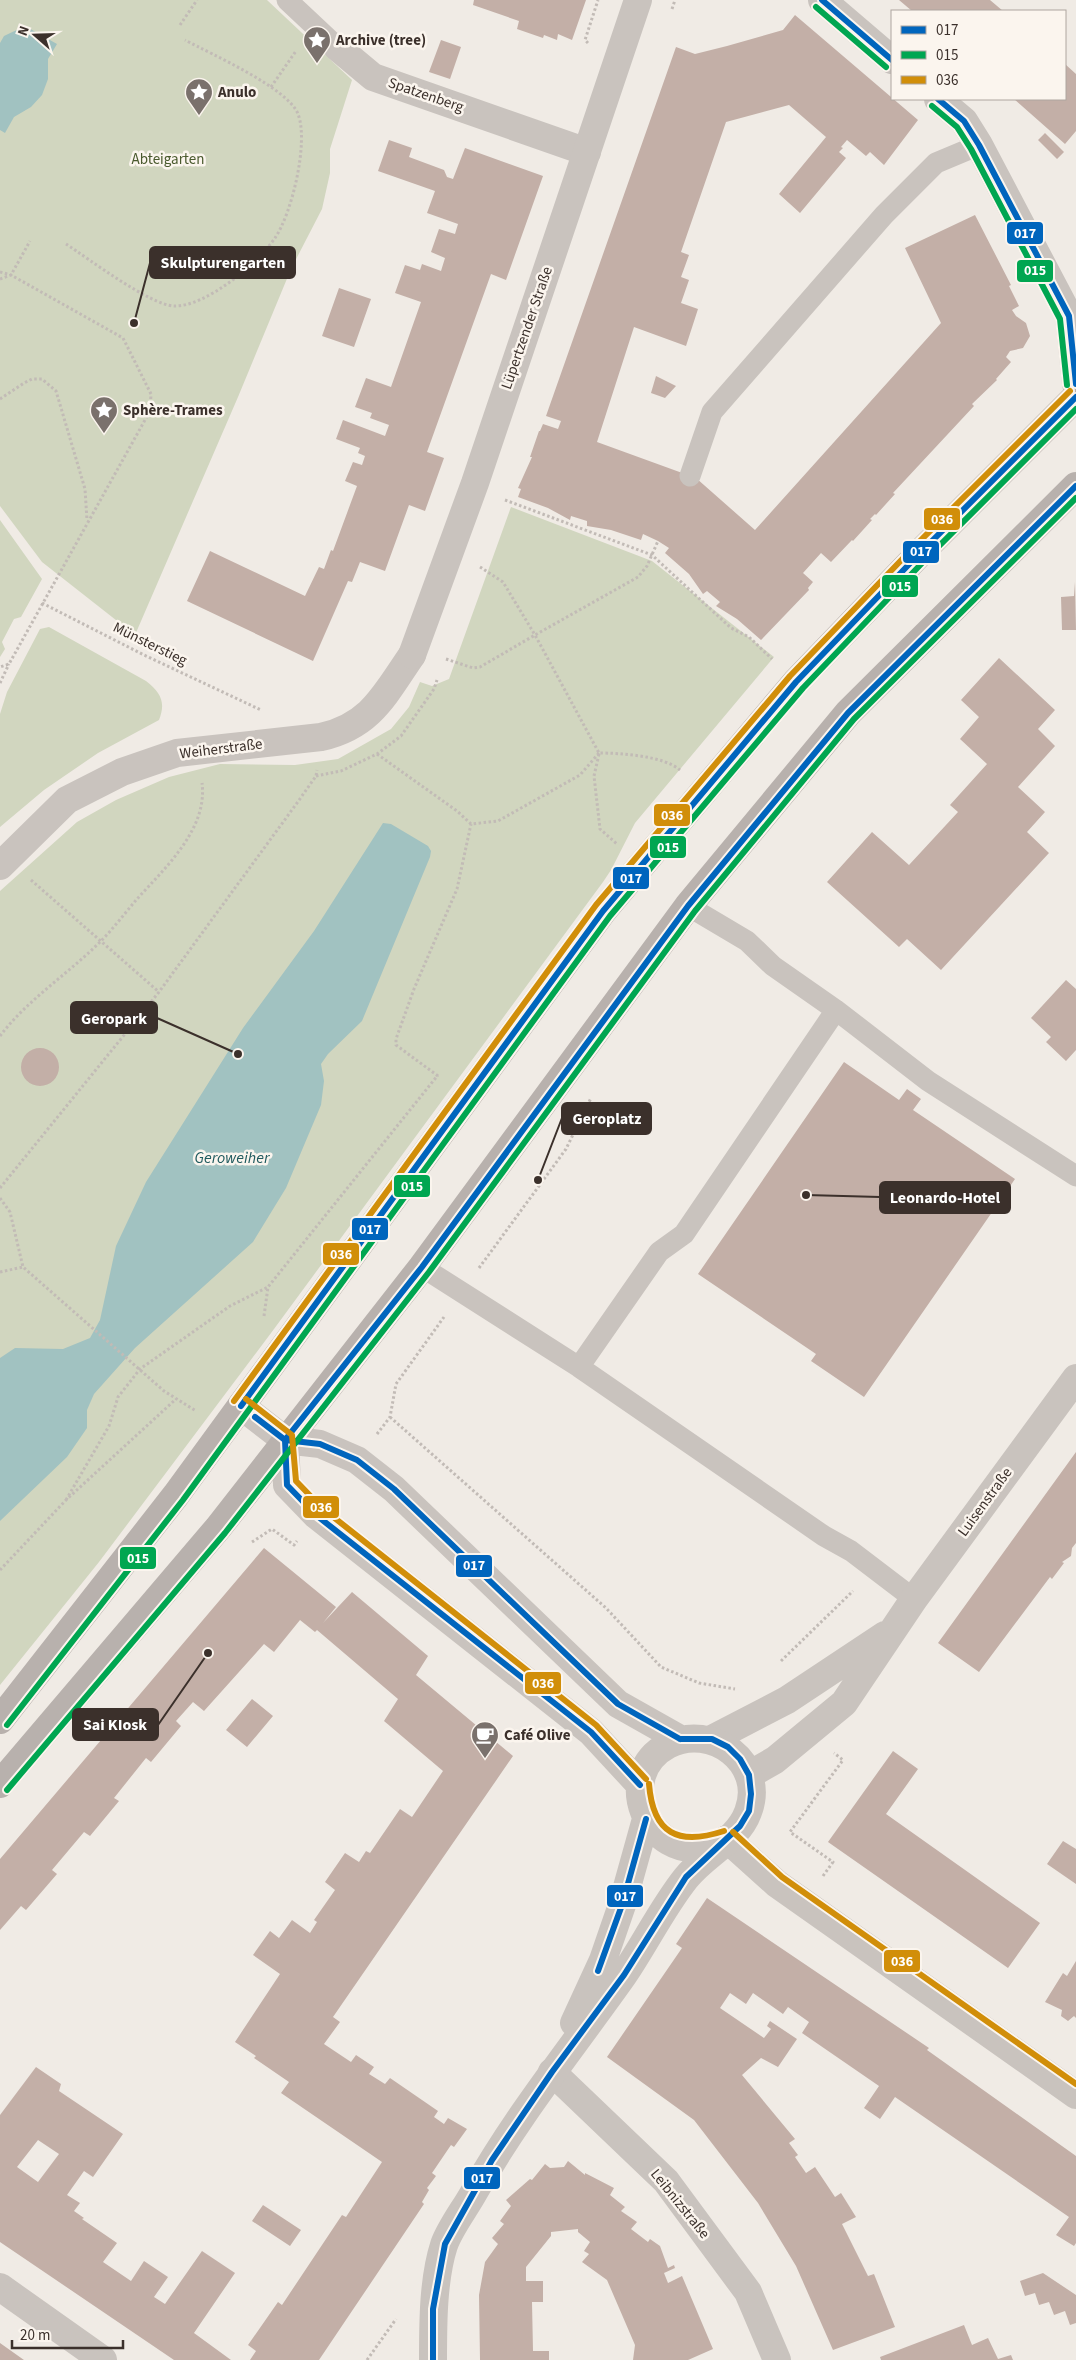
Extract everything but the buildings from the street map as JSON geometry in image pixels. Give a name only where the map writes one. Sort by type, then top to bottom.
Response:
[{"type":"main road","points":[[0,1720],[176,1495],[603,911],[796,682],[917,556],[1076,397]]},
{"type":"main road","points":[[0,1784],[218,1528],[422,1267],[688,906],[848,713],[1076,486]]},
{"type":"street","name":"Lüpertzender Straße","points":[[412,655],[475,483],[638,0]]},
{"type":"street","points":[[822,0],[891,59]]},
{"type":"street","name":"Spatzenberg","points":[[337,46],[373,77],[588,152]]},
{"type":"street","points":[[939,100],[964,121],[979,145],[1069,316],[1076,384]]},
{"type":"street","name":"Weiherstraße","points":[[3,862],[67,800],[122,772],[176,753],[321,737],[340,733],[374,710],[412,655]]},
{"type":"street","name":"Luisenstraße","points":[[749,1775],[775,1760],[809,1734],[844,1703],[914,1599],[1076,1378]]},
{"type":"street","points":[[241,1406],[285,1440],[320,1444],[357,1460],[394,1489],[618,1704],[680,1739]]},
{"type":"street","points":[[285,1440],[287,1485],[316,1515],[591,1732],[640,1785]]},
{"type":"street","name":"Luisenstraße","points":[[712,1739],[787,1700],[896,1627]]},
{"type":"street","points":[[433,2360],[433,2309],[444,2244],[492,2160],[552,2072],[624,1975],[686,1877],[727,1839],[740,1826],[749,1811],[751,1794],[749,1775],[740,1759],[728,1747],[712,1739],[680,1739],[666,1746],[653,1756],[644,1770],[640,1785],[640,1801],[646,1819],[657,1834],[673,1844],[691,1848],[709,1847],[727,1839]]},
{"type":"street","points":[[552,2072],[603,1960],[622,1905],[646,1819]]},
{"type":"street","points":[[727,1839],[777,1884],[1076,2095]]},
{"type":"street","name":"Leibnizstraße","points":[[552,2072],[666,2181],[748,2292],[776,2360]]},
{"type":"street","points":[[0,2287],[103,2360]]},
{"type":"lane","name":"Spatzenberg","points":[[286,0],[337,46]]},
{"type":"lane","points":[[690,476],[712,412],[737,383],[884,215],[936,163],[979,145]]},
{"type":"lane","points":[[688,906],[747,941],[774,966],[836,1010],[928,1081],[1076,1176]]},
{"type":"lane","points":[[579,1367],[659,1252],[684,1234],[836,1010]]},
{"type":"lane","points":[[422,1267],[579,1367],[875,1570],[914,1599]]},
{"type":"path","points":[[180,25],[197,0]]},
{"type":"path","points":[[271,87],[313,25]]},
{"type":"path","points":[[66,244],[162,303],[174,306],[208,295],[230,282],[257,258],[275,238],[285,220],[301,147],[301,127],[298,113],[290,101],[271,87],[185,40]]},
{"type":"path","points":[[0,279],[11,275],[30,241]]},
{"type":"path","points":[[0,272],[11,275],[123,338],[152,394],[150,411],[87,520],[68,560],[42,603],[0,683]]},
{"type":"path","points":[[0,399],[32,379],[42,379],[56,392],[85,489],[87,520]]},
{"type":"path","points":[[505,500],[652,555],[731,628],[749,637],[796,682]]},
{"type":"path","points":[[446,659],[473,668],[480,667],[638,577],[652,555],[658,541]]},
{"type":"path","points":[[480,567],[503,582],[535,635],[600,753],[594,776],[600,829],[644,864]]},
{"type":"path","name":"Münsterstieg","points":[[42,603],[144,655],[267,712]]},
{"type":"path","points":[[0,667],[9,664]]},
{"type":"path","points":[[0,1036],[100,942],[176,855],[197,817],[203,792],[198,750]]},
{"type":"path","points":[[377,754],[457,811],[471,824],[498,821],[580,775],[600,753],[615,753],[672,763],[704,790]]},
{"type":"path","points":[[0,1188],[159,992],[316,776]]},
{"type":"path","points":[[438,1076],[396,1045],[396,1039],[414,988],[458,890],[471,824]]},
{"type":"path","points":[[609,850],[614,842]]},
{"type":"path","points":[[3,862],[159,992]]},
{"type":"path","points":[[66,1500],[108,1426],[118,1397],[140,1369],[230,1306],[268,1287],[442,1071]]},
{"type":"path","points":[[357,1460],[390,1416],[396,1384],[566,1149],[593,1092]]},
{"type":"path","points":[[0,1198],[10,1212],[23,1267],[164,1391],[202,1414]]},
{"type":"path","points":[[0,1272],[23,1267]]},
{"type":"path","points":[[260,1325],[264,1316],[268,1287]]},
{"type":"path","points":[[0,1570],[66,1500],[176,1399]]},
{"type":"path","points":[[390,1416],[606,1608],[661,1666],[699,1683],[738,1689]]},
{"type":"path","points":[[779,1663],[875,1570]]},
{"type":"path","points":[[804,1903],[832,1862],[790,1832],[843,1760],[809,1734]]},
{"type":"path","points":[[367,2360],[396,2319]]},
{"type":"green space","name":"Abteigarten","points":[[0,0],[267,0],[352,80],[330,149],[330,173],[322,209],[291,269],[135,635],[42,562],[0,506]]},
{"type":"green space","points":[[511,507],[652,561],[774,657],[635,823],[603,882],[274,1329],[99,1562],[0,1685],[0,891],[77,822],[116,800],[169,777],[220,764],[295,765],[338,759],[391,729],[409,707],[420,682],[432,686],[449,679]]},
{"type":"green space","points":[[0,520],[42,579],[21,617],[14,619],[2,642],[5,649],[0,657]]},
{"type":"green space","points":[[49,627],[146,681],[161,698],[161,714],[159,720],[98,753],[44,790],[0,827],[0,714],[7,692],[40,629]]},
{"type":"water","points":[[25,26],[57,44],[48,59],[48,79],[42,95],[31,107],[14,117],[5,133],[0,130],[0,43],[4,36]]},
{"type":"water","name":"Geroweiher","points":[[383,823],[391,824],[428,846],[431,851],[430,857],[362,1021],[328,1054],[321,1064],[324,1081],[321,1105],[286,1188],[253,1242],[135,1348],[94,1394],[87,1410],[87,1428],[67,1457],[0,1521],[0,1358],[15,1348],[63,1349],[90,1338],[100,1320],[116,1246],[146,1182],[243,1028],[314,931]]},
{"type":"transit line","name":"017","points":[[822,0],[891,59]]},
{"type":"transit line","name":"015","points":[[816,7],[886,67]]},
{"type":"transit line","name":"017","points":[[939,100],[964,121],[979,145],[1069,316],[1076,384]]},
{"type":"transit line","name":"015","points":[[932,106],[957,127],[971,149],[1060,319],[1067,385]]},
{"type":"transit line","name":"036","points":[[234,1401],[596,905],[790,676],[911,550],[1070,391]]},
{"type":"transit line","name":"017","points":[[241,1406],[603,911],[796,682],[917,556],[1076,397]]},
{"type":"transit line","name":"015","points":[[7,1725],[183,1500],[610,916],[803,688],[923,562],[1076,409]]},
{"type":"transit line","name":"017","points":[[640,1785],[591,1732],[316,1515],[287,1485],[285,1440],[422,1267],[688,906],[848,713],[1076,486]]},
{"type":"transit line","name":"015","points":[[7,1790],[225,1533],[429,1272],[695,911],[854,719],[1076,498]]},
{"type":"transit line","name":"036","points":[[246,1399],[292,1435],[296,1481],[322,1508],[596,1725],[646,1779]]},
{"type":"transit line","name":"017","points":[[255,1417],[285,1440],[320,1444],[357,1460],[394,1489],[618,1704],[680,1739]]},
{"type":"transit line","name":"017","points":[[433,2360],[433,2309],[445,2244],[492,2160],[552,2072],[624,1975],[686,1877],[740,1826],[749,1811],[751,1794],[749,1775],[740,1759],[728,1747],[712,1739],[680,1739]]},
{"type":"transit line","name":"036","points":[[649,1784],[651,1801],[656,1815],[662,1825],[671,1832],[681,1836],[693,1837],[724,1831]]},
{"type":"transit line","name":"017","points":[[598,1971],[622,1905],[646,1819]]},
{"type":"transit line","name":"036","points":[[733,1832],[782,1877],[1076,2084]]},
{"type":"place","name":"Archive (tree)","points":[[317,64]]},
{"type":"place","name":"Anulo","points":[[199,116]]},
{"type":"place","name":"Skulpturengarten","points":[[134,323]]},
{"type":"place","name":"Sphère-Trames","points":[[104,434]]},
{"type":"place","name":"Geropark","points":[[238,1054]]},
{"type":"place","name":"Geroplatz","points":[[538,1180]]},
{"type":"place","name":"Leonardo-Hotel","points":[[806,1195]]},
{"type":"place","name":"Sai KIosk","points":[[208,1653]]},
{"type":"place","name":"Café Olive","points":[[485,1759]]}]
